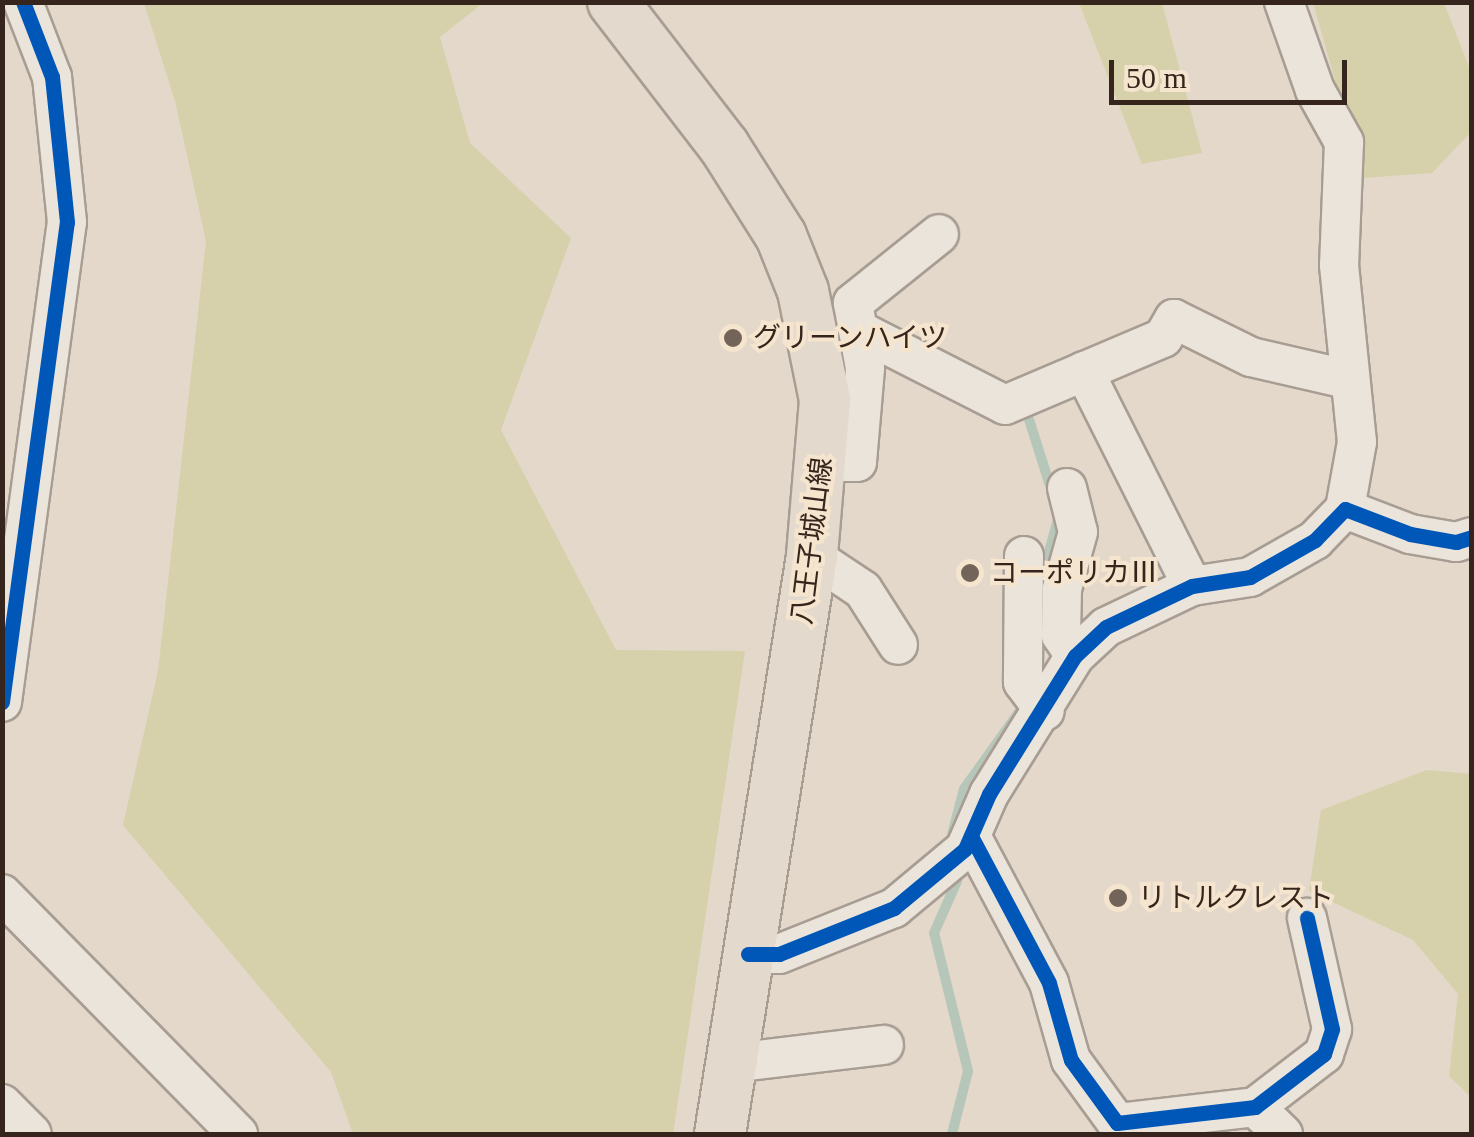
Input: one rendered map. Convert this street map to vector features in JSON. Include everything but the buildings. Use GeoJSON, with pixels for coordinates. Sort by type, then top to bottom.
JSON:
{"type":"FeatureCollection","features":[{"type":"Feature","properties":{"kind":"main road","name":"八王子城山線"},"geometry":{"type":"LineString","coordinates":[[614,2],[724,146],[780,236],[815,339],[825,400],[824,462],[812,556],[720,1134]]}},
{"type":"Feature","properties":{"kind":"street"},"geometry":{"type":"LineString","coordinates":[[4,681],[67,222],[52,77],[23,2]]}},
{"type":"Feature","properties":{"kind":"street"},"geometry":{"type":"LineString","coordinates":[[748,954],[779,954],[894,908],[957,852],[1076,656],[1106,627],[1192,586],[1250,577],[1315,540],[1345,510],[1357,442],[1346,378],[1339,265],[1344,142],[1315,90],[1284,2]]}},
{"type":"Feature","properties":{"kind":"street"},"geometry":{"type":"LineString","coordinates":[[824,462],[857,462],[864,368],[853,303],[939,234]]}},
{"type":"Feature","properties":{"kind":"street"},"geometry":{"type":"LineString","coordinates":[[858,330],[1005,405],[1163,338],[1174,319],[1251,357],[1346,378]]}},
{"type":"Feature","properties":{"kind":"street"},"geometry":{"type":"LineString","coordinates":[[1084,371],[1192,586]]}},
{"type":"Feature","properties":{"kind":"street"},"geometry":{"type":"LineString","coordinates":[[1067,488],[1078,532],[1062,589],[1060,635],[1076,656]]}},
{"type":"Feature","properties":{"kind":"street"},"geometry":{"type":"LineString","coordinates":[[1345,510],[1410,534],[1456,542],[1472,537]]}},
{"type":"Feature","properties":{"kind":"street"},"geometry":{"type":"LineString","coordinates":[[812,556],[863,590],[898,645]]}},
{"type":"Feature","properties":{"kind":"street"},"geometry":{"type":"LineString","coordinates":[[1024,556],[1022,682],[1045,711]]}},
{"type":"Feature","properties":{"kind":"street"},"geometry":{"type":"LineString","coordinates":[[957,852],[1048,983],[1071,1060],[1116,1129],[1255,1107],[1324,1054],[1332,1029],[1308,918]]}},
{"type":"Feature","properties":{"kind":"street"},"geometry":{"type":"LineString","coordinates":[[2,894],[238,1134]]}},
{"type":"Feature","properties":{"kind":"street"},"geometry":{"type":"LineString","coordinates":[[732,1063],[884,1045]]}},
{"type":"Feature","properties":{"kind":"street"},"geometry":{"type":"LineString","coordinates":[[1255,1107],[1283,1134]]}},
{"type":"Feature","properties":{"kind":"shaded area"},"geometry":{"type":"Polygon","coordinates":[[[144,3],[483,3],[440,37],[470,143],[571,238],[501,430],[616,650],[745,651],[673,1134],[353,1134],[331,1072],[123,825],[158,671],[206,241],[175,101],[144,3]]]}},
{"type":"Feature","properties":{"kind":"shaded area"},"geometry":{"type":"Polygon","coordinates":[[[1079,3],[1162,3],[1202,153],[1142,164],[1079,3]]]}},
{"type":"Feature","properties":{"kind":"shaded area"},"geometry":{"type":"Polygon","coordinates":[[[1313,3],[1444,3],[1471,72],[1471,132],[1432,173],[1363,178],[1313,3]]]}},
{"type":"Feature","properties":{"kind":"shaded area"},"geometry":{"type":"Polygon","coordinates":[[[1427,770],[1471,774],[1471,1097],[1449,1076],[1458,994],[1413,940],[1309,891],[1321,810],[1427,770]]]}},
{"type":"Feature","properties":{"kind":"waterway"},"geometry":{"type":"LineString","coordinates":[[1026,410],[1053,495]]}},
{"type":"Feature","properties":{"kind":"waterway"},"geometry":{"type":"LineString","coordinates":[[1042,576],[1059,516]]}},
{"type":"Feature","properties":{"kind":"waterway"},"geometry":{"type":"LineString","coordinates":[[952,835],[964,789],[1022,708]]}},
{"type":"Feature","properties":{"kind":"waterway"},"geometry":{"type":"LineString","coordinates":[[952,1134],[968,1071],[934,933],[957,881],[955,867]]}},
{"type":"Feature","properties":{"kind":"cycle path"},"geometry":{"type":"LineString","coordinates":[[2,702],[67,222],[52,77],[23,2]]}},
{"type":"Feature","properties":{"kind":"cycle path"},"geometry":{"type":"LineString","coordinates":[[748,954],[779,954],[894,908],[965,849],[989,794],[1075,656],[1106,627],[1192,586],[1250,577],[1315,540],[1345,509],[1410,534],[1456,542],[1472,537]]}},
{"type":"Feature","properties":{"kind":"cycle path"},"geometry":{"type":"LineString","coordinates":[[971,836],[1049,983],[1071,1060],[1117,1123],[1255,1107],[1324,1054],[1332,1029],[1307,918]]}},
{"type":"Feature","properties":{"kind":"place","name":"グリーンハイツ"},"geometry":{"type":"Point","coordinates":[733,338]}},
{"type":"Feature","properties":{"kind":"place","name":"コーポリカⅢ"},"geometry":{"type":"Point","coordinates":[970,573]}},
{"type":"Feature","properties":{"kind":"place","name":"リトルクレスト"},"geometry":{"type":"Point","coordinates":[1118,898]}}]}
